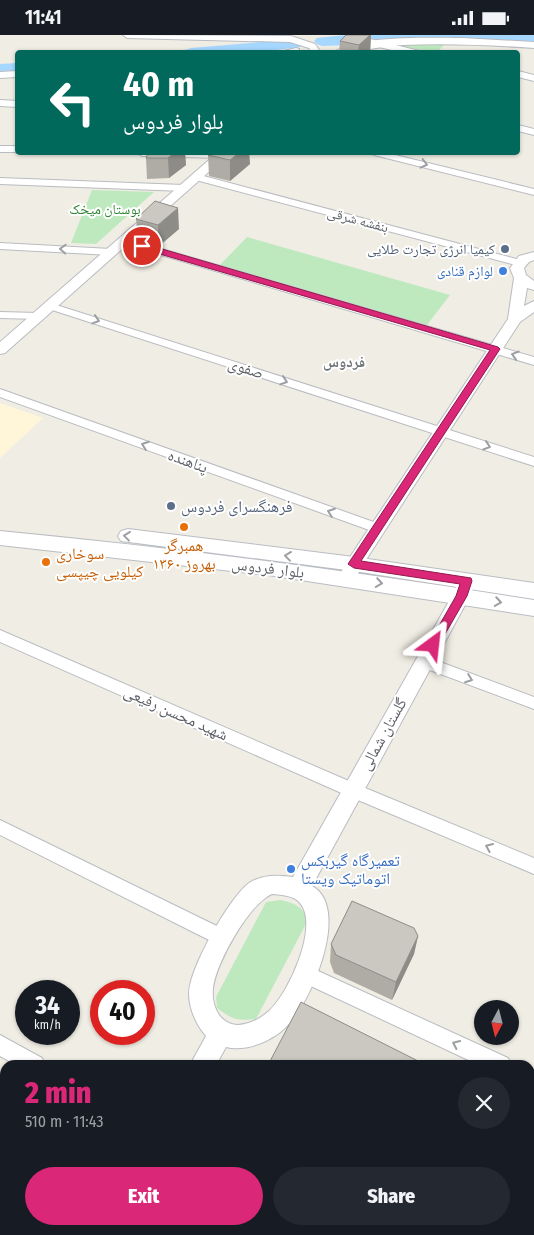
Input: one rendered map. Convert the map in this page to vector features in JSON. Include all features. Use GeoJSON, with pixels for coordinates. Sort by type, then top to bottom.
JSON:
{"type":"FeatureCollection","features":[{"type":"Feature","properties":{"kind":"main road","name":"بلوار فردوس"},"geometry":{"type":"LineString","coordinates":[[0,523],[100,533],[464,588],[534,591]]}},
{"type":"Feature","properties":{"kind":"main road","name":"بلوار فردوس"},"geometry":{"type":"LineString","coordinates":[[0,538],[350,571]]}},
{"type":"Feature","properties":{"kind":"main road","name":"بلوار فردوس"},"geometry":{"type":"LineString","coordinates":[[464,588],[534,608]]}},
{"type":"Feature","properties":{"kind":"street"},"geometry":{"type":"LineString","coordinates":[[127,35],[291,39],[312,46],[315,50]]}},
{"type":"Feature","properties":{"kind":"street"},"geometry":{"type":"LineString","coordinates":[[342,50],[345,47],[368,42],[446,40],[534,45]]}},
{"type":"Feature","properties":{"kind":"street"},"geometry":{"type":"LineString","coordinates":[[368,42],[404,50]]}},
{"type":"Feature","properties":{"kind":"street"},"geometry":{"type":"LineString","coordinates":[[0,75],[15,74]]}},
{"type":"Feature","properties":{"kind":"street"},"geometry":{"type":"LineString","coordinates":[[520,74],[534,78]]}},
{"type":"Feature","properties":{"kind":"street"},"geometry":{"type":"LineString","coordinates":[[0,103],[15,103]]}},
{"type":"Feature","properties":{"kind":"street"},"geometry":{"type":"LineString","coordinates":[[520,128],[534,131]]}},
{"type":"Feature","properties":{"kind":"street"},"geometry":{"type":"LineString","coordinates":[[0,149],[15,149]]}},
{"type":"Feature","properties":{"kind":"street"},"geometry":{"type":"LineString","coordinates":[[0,350],[222,155]]}},
{"type":"Feature","properties":{"kind":"street"},"geometry":{"type":"LineString","coordinates":[[385,155],[534,192]]}},
{"type":"Feature","properties":{"kind":"street","name":"بنفشه شرقی"},"geometry":{"type":"LineString","coordinates":[[196,177],[520,263]]}},
{"type":"Feature","properties":{"kind":"street"},"geometry":{"type":"LineString","coordinates":[[0,181],[184,188]]}},
{"type":"Feature","properties":{"kind":"street"},"geometry":{"type":"LineString","coordinates":[[124,241],[534,361]]}},
{"type":"Feature","properties":{"kind":"street"},"geometry":{"type":"LineString","coordinates":[[0,246],[111,252]]}},
{"type":"Feature","properties":{"kind":"street"},"geometry":{"type":"LineString","coordinates":[[350,571],[515,319],[528,283],[517,273],[517,268],[520,263],[534,256]]}},
{"type":"Feature","properties":{"kind":"street"},"geometry":{"type":"LineString","coordinates":[[515,319],[534,305]]}},
{"type":"Feature","properties":{"kind":"street","name":"صفوی"},"geometry":{"type":"LineString","coordinates":[[50,306],[534,461]]}},
{"type":"Feature","properties":{"kind":"street"},"geometry":{"type":"LineString","coordinates":[[0,315],[38,317]]}},
{"type":"Feature","properties":{"kind":"street","name":"پناهنده"},"geometry":{"type":"LineString","coordinates":[[0,393],[377,528]]}},
{"type":"Feature","properties":{"kind":"street","name":"گلستان شمالی"},"geometry":{"type":"LineString","coordinates":[[299,889],[464,588]]}},
{"type":"Feature","properties":{"kind":"street","name":"شهید محسن رفیعی"},"geometry":{"type":"LineString","coordinates":[[0,637],[352,790],[534,866]]}},
{"type":"Feature","properties":{"kind":"street"},"geometry":{"type":"LineString","coordinates":[[424,662],[534,703]]}},
{"type":"Feature","properties":{"kind":"street"},"geometry":{"type":"LineString","coordinates":[[0,827],[223,938]]}},
{"type":"Feature","properties":{"kind":"street"},"geometry":{"type":"LineString","coordinates":[[272,884],[285,884],[299,889],[309,896],[315,904],[318,916],[316,943],[305,974],[289,1004],[278,1019],[262,1031],[232,1037],[221,1033],[204,1012],[201,988],[208,965],[223,938],[256,891],[272,884]]}},
{"type":"Feature","properties":{"kind":"street"},"geometry":{"type":"LineString","coordinates":[[305,974],[490,1060]]}},
{"type":"Feature","properties":{"kind":"street"},"geometry":{"type":"LineString","coordinates":[[205,1060],[221,1033]]}},
{"type":"Feature","properties":{"kind":"street"},"geometry":{"type":"LineString","coordinates":[[0,1045],[26,1060]]}},
{"type":"Feature","properties":{"kind":"shaded area"},"geometry":{"type":"Polygon","coordinates":[[[0,403],[43,418],[0,458],[0,403]]]}},
{"type":"Feature","properties":{"kind":"green space"},"geometry":{"type":"Polygon","coordinates":[[[446,43],[439,50],[421,50],[392,44],[446,43]]]}},
{"type":"Feature","properties":{"kind":"green space","name":"بوستان میخک"},"geometry":{"type":"Polygon","coordinates":[[[92,190],[154,192],[96,244],[71,243],[92,190]]]}},
{"type":"Feature","properties":{"kind":"green space"},"geometry":{"type":"Polygon","coordinates":[[[247,237],[450,295],[427,325],[220,265],[247,237]]]}},
{"type":"Feature","properties":{"kind":"green space"},"geometry":{"type":"Polygon","coordinates":[[[280,900],[297,906],[303,911],[308,920],[256,1019],[240,1020],[231,1017],[217,1008],[216,997],[266,902],[280,900]]]}},
{"type":"Feature","properties":{"kind":"building"},"geometry":{"type":"Polygon","coordinates":[[[346,35],[370,35],[359,45],[340,41],[346,35]]]}},
{"type":"Feature","properties":{"kind":"building"},"geometry":{"type":"Polygon","coordinates":[[[147,155],[172,155],[168,158],[146,158],[147,155]]]}},
{"type":"Feature","properties":{"kind":"building"},"geometry":{"type":"Polygon","coordinates":[[[208,155],[236,155],[230,160],[208,155]]]}},
{"type":"Feature","properties":{"kind":"building"},"geometry":{"type":"Polygon","coordinates":[[[155,201],[178,208],[158,225],[136,219],[155,201]]]}},
{"type":"Feature","properties":{"kind":"building"},"geometry":{"type":"Polygon","coordinates":[[[352,901],[414,928],[418,936],[396,982],[336,955],[331,944],[352,901]]]}},
{"type":"Feature","properties":{"kind":"building"},"geometry":{"type":"Polygon","coordinates":[[[301,1002],[416,1060],[271,1060],[301,1002]]]}},
{"type":"Feature","properties":{"kind":"waterway"},"geometry":{"type":"LineString","coordinates":[[322,41],[428,37],[534,40]]}},
{"type":"Feature","properties":{"kind":"waterway"},"geometry":{"type":"LineString","coordinates":[[226,50],[295,44]]}},
{"type":"Feature","properties":{"kind":"waterway"},"geometry":{"type":"LineString","coordinates":[[0,69],[15,68]]}},
{"type":"Feature","properties":{"kind":"place","name":"کیمیا انرژی تجارت طلایی"},"geometry":{"type":"Point","coordinates":[505,249]}},
{"type":"Feature","properties":{"kind":"place","name":"لوازم قنادی"},"geometry":{"type":"Point","coordinates":[503,271]}},
{"type":"Feature","properties":{"kind":"place","name":"فرهنگسرای فردوس"},"geometry":{"type":"Point","coordinates":[171,506]}},
{"type":"Feature","properties":{"kind":"place","name":"همبرگر بهروز ۱۳۶۰"},"geometry":{"type":"Point","coordinates":[184,527]}},
{"type":"Feature","properties":{"kind":"place","name":"سوخاری كيلويی چيپسی"},"geometry":{"type":"Point","coordinates":[46,562]}},
{"type":"Feature","properties":{"kind":"place","name":"تعمیرگاه گیربکس اتوماتیک ویستا"},"geometry":{"type":"Point","coordinates":[291,869]}},
{"type":"Feature","properties":{"kind":"district","name":"فردوس"},"geometry":{"type":"Point","coordinates":[344,362]}},
{"type":"Feature","properties":{"kind":"route"},"geometry":{"type":"LineString","coordinates":[[142,246],[495,349],[354,564],[467,581],[462,596],[433,645]]}}]}
